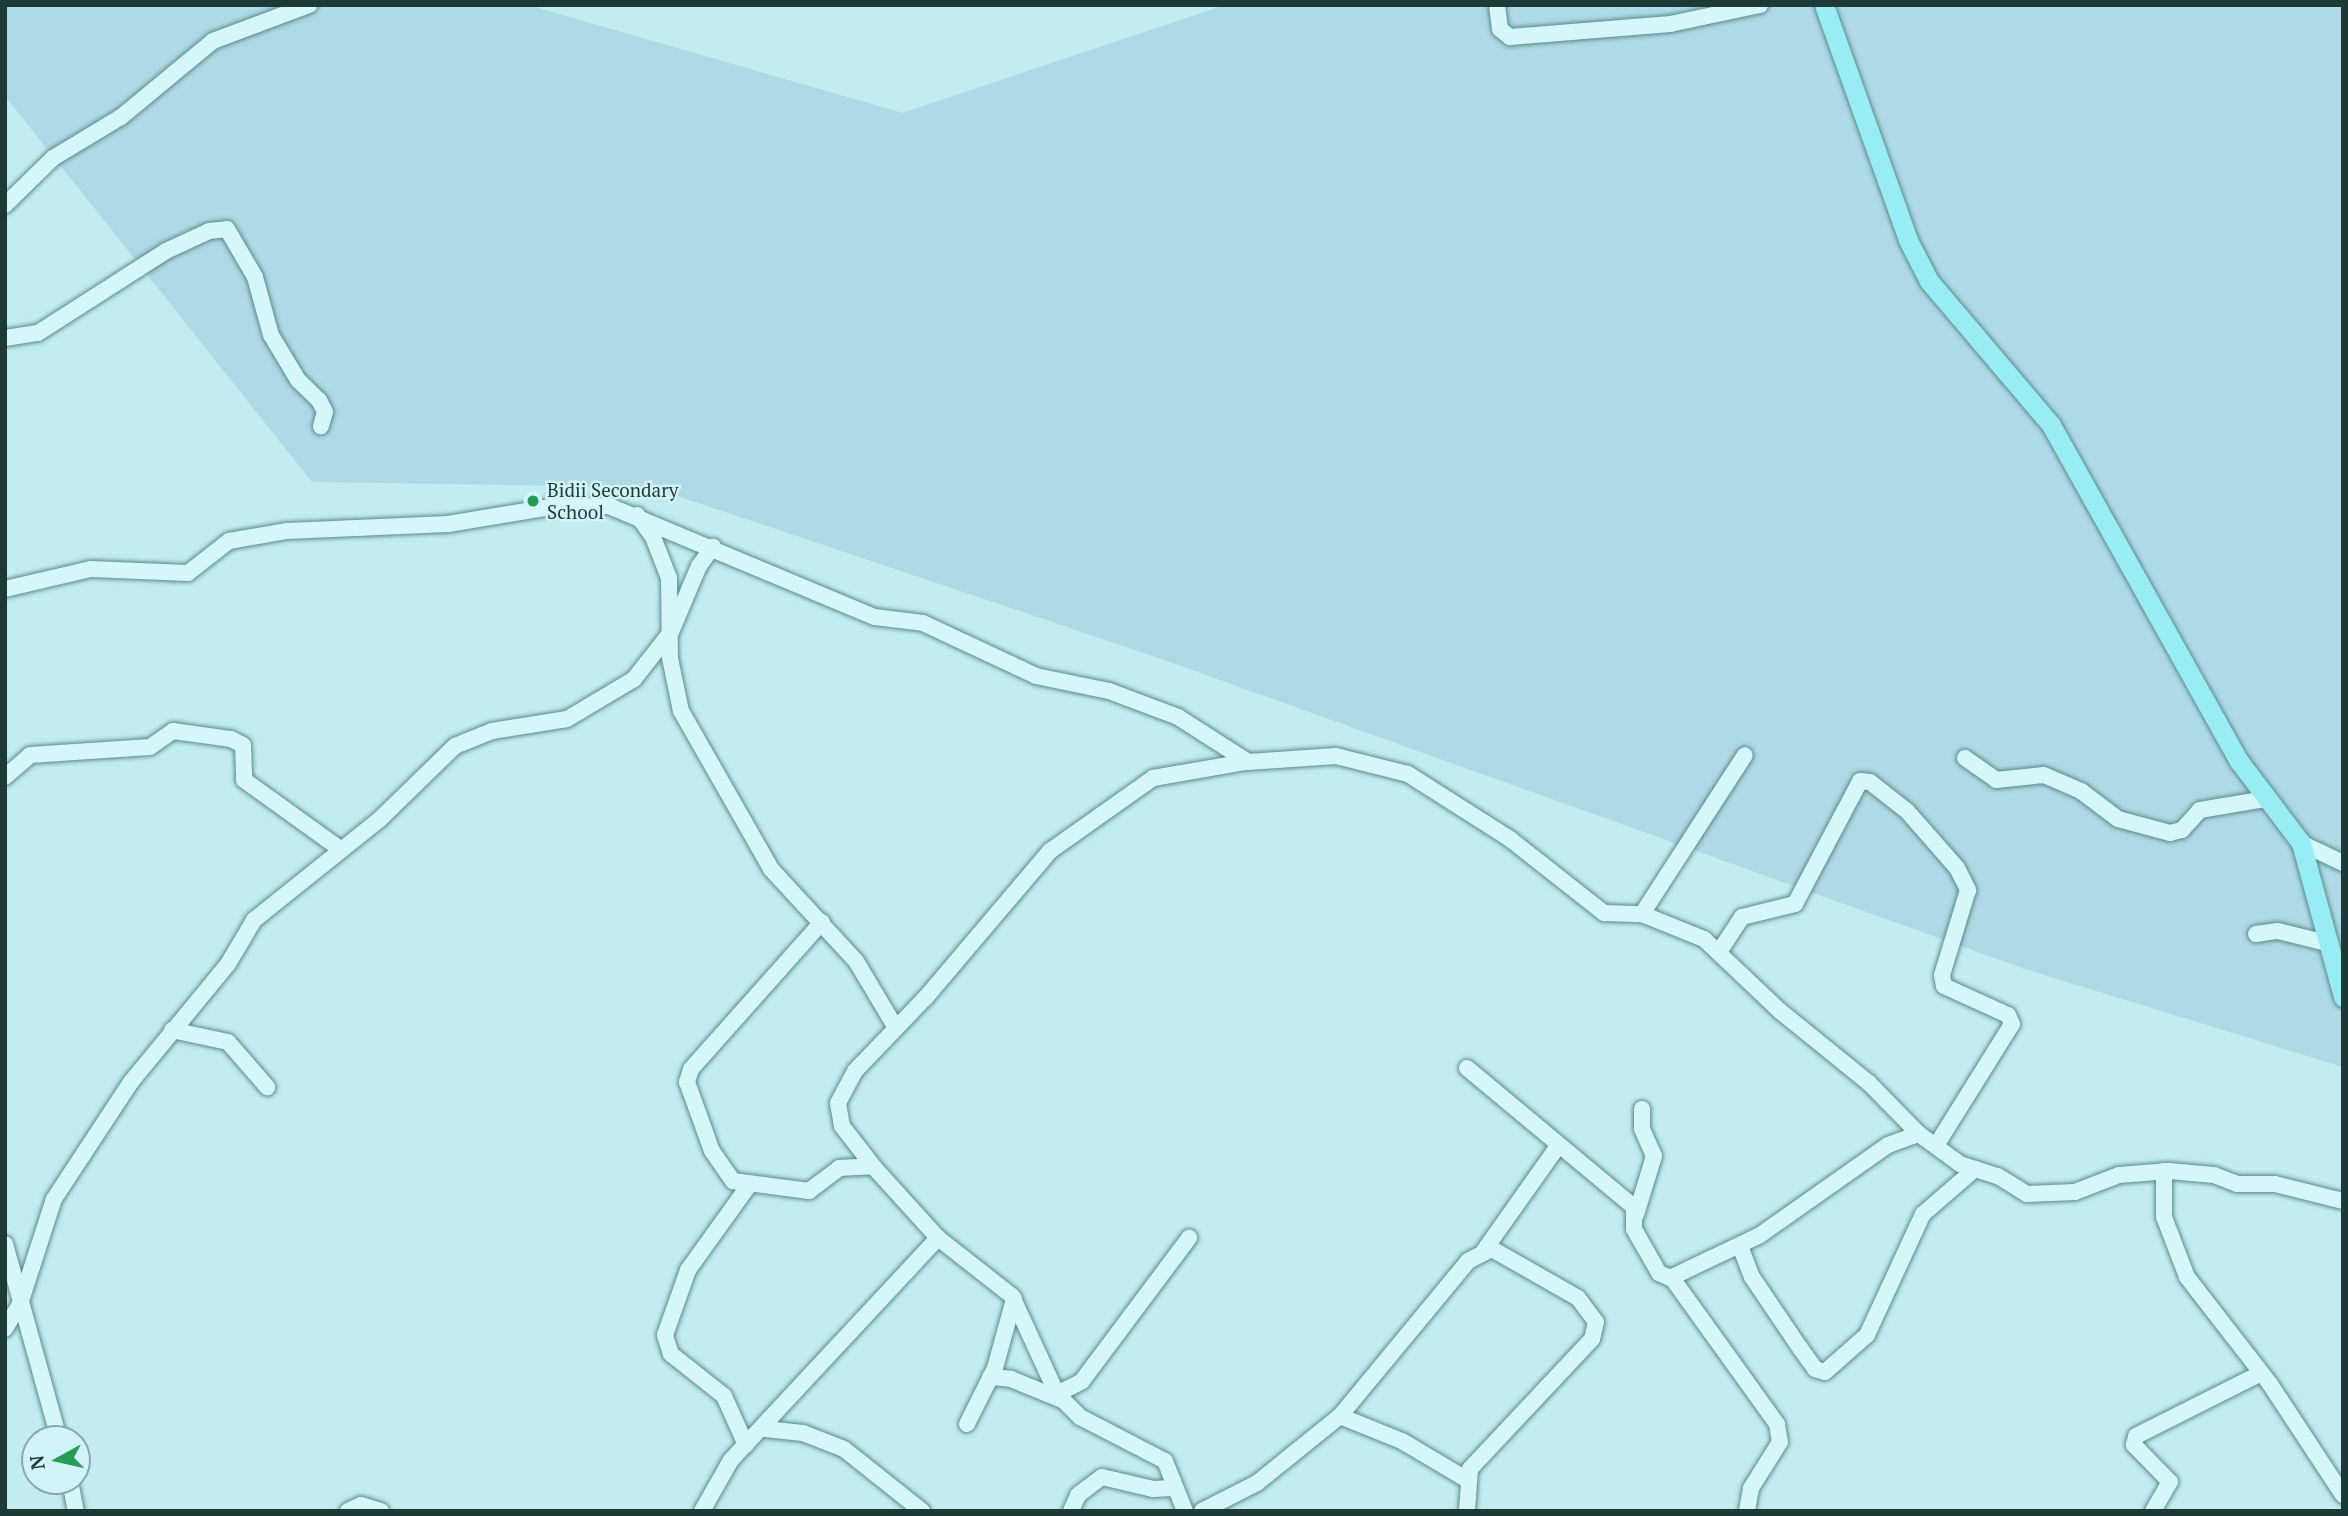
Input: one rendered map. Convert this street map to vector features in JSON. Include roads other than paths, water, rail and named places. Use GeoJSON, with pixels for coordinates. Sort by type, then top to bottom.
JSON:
{"type":"FeatureCollection","features":[{"type":"Feature","properties":{"kind":"main road"},"geometry":{"type":"LineString","coordinates":[[1824,5],[1908,240],[1928,281],[2050,425],[2239,761],[2301,843],[2336,951],[2343,997]]}},
{"type":"Feature","properties":{"kind":"street"},"geometry":{"type":"LineString","coordinates":[[5,205],[53,158],[121,117],[213,41],[309,5]]}},
{"type":"Feature","properties":{"kind":"street"},"geometry":{"type":"LineString","coordinates":[[1497,5],[1500,29],[1510,37],[1670,24],[1760,5]]}},
{"type":"Feature","properties":{"kind":"street"},"geometry":{"type":"LineString","coordinates":[[5,338],[38,333],[166,251],[209,231],[227,229],[253,271],[271,335],[298,380],[319,400],[325,412],[321,426]]}},
{"type":"Feature","properties":{"kind":"street"},"geometry":{"type":"LineString","coordinates":[[5,589],[91,569],[188,573],[229,541],[287,531],[448,524],[579,505],[637,515],[713,547],[794,587],[875,617],[923,623],[1036,676],[1110,691],[1178,717],[1248,762]]}},
{"type":"Feature","properties":{"kind":"street"},"geometry":{"type":"LineString","coordinates":[[637,515],[653,537],[669,578],[671,632],[681,711],[771,869],[861,968],[897,1028]]}},
{"type":"Feature","properties":{"kind":"street"},"geometry":{"type":"LineString","coordinates":[[5,1329],[20,1304],[54,1199],[172,1030],[228,964],[254,920],[340,849],[455,746],[492,731],[567,719],[614,694],[671,632],[713,547]]}},
{"type":"Feature","properties":{"kind":"street"},"geometry":{"type":"LineString","coordinates":[[5,777],[30,755],[150,747],[173,731],[232,739],[243,745],[244,780],[340,849]]}},
{"type":"Feature","properties":{"kind":"street"},"geometry":{"type":"LineString","coordinates":[[1642,914],[1745,755]]}},
{"type":"Feature","properties":{"kind":"street"},"geometry":{"type":"LineString","coordinates":[[1185,1511],[1161,1458],[1080,1417],[1059,1397],[1014,1299],[938,1238],[873,1166],[842,1126],[838,1103],[855,1071],[897,1028],[996,909],[1070,836],[1153,778],[1248,762],[1336,756],[1388,765],[1435,788],[1510,839],[1588,904],[1615,916],[1642,914],[1693,933],[1719,952],[1780,1011],[1869,1083],[1919,1134],[1975,1169],[2041,1196],[2075,1192],[2119,1175],[2164,1171],[2214,1175],[2237,1184],[2275,1184],[2343,1201]]}},
{"type":"Feature","properties":{"kind":"street"},"geometry":{"type":"LineString","coordinates":[[1965,758],[1996,780],[2044,775],[2081,790],[2118,819],[2170,833],[2182,830],[2200,810],[2266,799]]}},
{"type":"Feature","properties":{"kind":"street"},"geometry":{"type":"LineString","coordinates":[[1719,952],[1742,917],[1795,904],[1860,781],[1870,782],[1907,811],[1968,887],[1944,986],[2008,1015],[2012,1024],[1937,1144]]}},
{"type":"Feature","properties":{"kind":"street"},"geometry":{"type":"LineString","coordinates":[[2301,843],[2343,863]]}},
{"type":"Feature","properties":{"kind":"street"},"geometry":{"type":"LineString","coordinates":[[822,922],[688,1074],[717,1162],[733,1181],[749,1185],[779,1184],[809,1191],[839,1168],[873,1166]]}},
{"type":"Feature","properties":{"kind":"street"},"geometry":{"type":"LineString","coordinates":[[2256,934],[2278,931],[2336,951]]}},
{"type":"Feature","properties":{"kind":"street"},"geometry":{"type":"LineString","coordinates":[[172,1030],[228,1042],[267,1087]]}},
{"type":"Feature","properties":{"kind":"street"},"geometry":{"type":"LineString","coordinates":[[1467,1068],[1636,1214]]}},
{"type":"Feature","properties":{"kind":"street"},"geometry":{"type":"LineString","coordinates":[[1642,1109],[1642,1129],[1654,1156],[1634,1229],[1659,1273],[1672,1278],[1777,1424],[1780,1442],[1751,1488],[1747,1511]]}},
{"type":"Feature","properties":{"kind":"street"},"geometry":{"type":"LineString","coordinates":[[1672,1278],[1740,1246],[1888,1145],[1919,1134]]}},
{"type":"Feature","properties":{"kind":"street"},"geometry":{"type":"LineString","coordinates":[[1202,1511],[1257,1483],[1340,1416],[1468,1261],[1483,1252],[1558,1146]]}},
{"type":"Feature","properties":{"kind":"street"},"geometry":{"type":"LineString","coordinates":[[1740,1246],[1752,1277],[1815,1370],[1825,1372],[1867,1335],[1923,1214],[1975,1169]]}},
{"type":"Feature","properties":{"kind":"street"},"geometry":{"type":"LineString","coordinates":[[2164,1171],[2164,1217],[2182,1267],[2261,1373],[2343,1495]]}},
{"type":"Feature","properties":{"kind":"street"},"geometry":{"type":"LineString","coordinates":[[746,1445],[724,1396],[671,1354],[665,1335],[688,1270],[749,1185]]}},
{"type":"Feature","properties":{"kind":"street"},"geometry":{"type":"LineString","coordinates":[[702,1511],[746,1445],[765,1429],[938,1238]]}},
{"type":"Feature","properties":{"kind":"street"},"geometry":{"type":"LineString","coordinates":[[1059,1397],[1082,1381],[1189,1238]]}},
{"type":"Feature","properties":{"kind":"street"},"geometry":{"type":"LineString","coordinates":[[5,1244],[55,1425]]}},
{"type":"Feature","properties":{"kind":"street"},"geometry":{"type":"LineString","coordinates":[[1467,1511],[1466,1479],[1592,1339],[1596,1322],[1578,1298],[1535,1269],[1501,1250],[1483,1252]]}},
{"type":"Feature","properties":{"kind":"street"},"geometry":{"type":"LineString","coordinates":[[967,1424],[990,1377],[1014,1299]]}},
{"type":"Feature","properties":{"kind":"street"},"geometry":{"type":"LineString","coordinates":[[2153,1511],[2171,1488],[2167,1476],[2134,1445],[2136,1436],[2261,1373]]}},
{"type":"Feature","properties":{"kind":"street"},"geometry":{"type":"LineString","coordinates":[[990,1377],[1011,1378],[1059,1397]]}},
{"type":"Feature","properties":{"kind":"street"},"geometry":{"type":"LineString","coordinates":[[1340,1416],[1402,1441],[1466,1479]]}},
{"type":"Feature","properties":{"kind":"street"},"geometry":{"type":"LineString","coordinates":[[765,1429],[803,1433],[844,1449],[922,1511]]}},
{"type":"Feature","properties":{"kind":"street"},"geometry":{"type":"LineString","coordinates":[[1071,1511],[1078,1495],[1102,1477],[1153,1489],[1174,1488]]}},
{"type":"Feature","properties":{"kind":"street"},"geometry":{"type":"LineString","coordinates":[[348,1511],[361,1505],[381,1511]]}},
{"type":"Feature","properties":{"kind":"place","name":"Bidii Secondary School"},"geometry":{"type":"Point","coordinates":[533,501]}}]}
